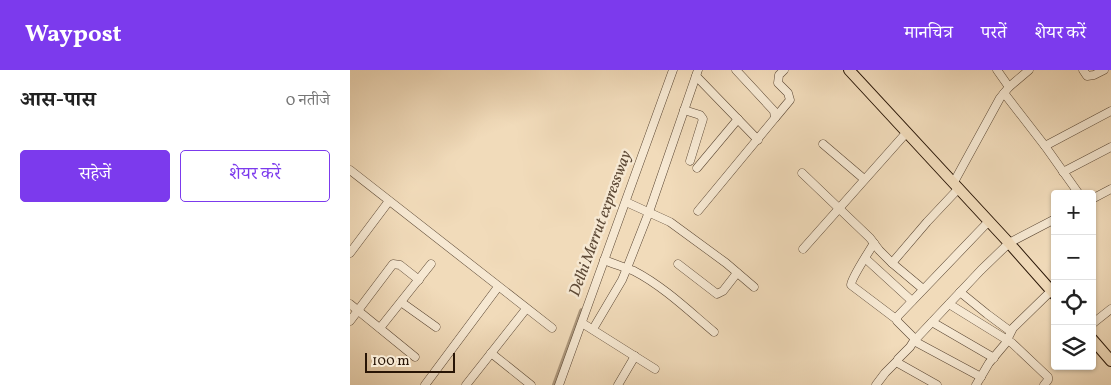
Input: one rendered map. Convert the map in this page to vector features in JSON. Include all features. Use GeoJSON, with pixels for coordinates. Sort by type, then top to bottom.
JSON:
{"type":"FeatureCollection","features":[{"type":"Feature","properties":{"kind":"main road"},"geometry":{"type":"LineString","coordinates":[[848,70],[956,185],[1051,291]]}},
{"type":"Feature","properties":{"kind":"main road"},"geometry":{"type":"LineString","coordinates":[[1096,344],[1111,361]]}},
{"type":"Feature","properties":{"kind":"street"},"geometry":{"type":"LineString","coordinates":[[559,385],[674,70]]}},
{"type":"Feature","properties":{"kind":"street"},"geometry":{"type":"LineString","coordinates":[[736,70],[774,111],[775,118]]}},
{"type":"Feature","properties":{"kind":"street"},"geometry":{"type":"LineString","coordinates":[[698,211],[790,100],[788,93],[778,83],[779,75],[784,70]]}},
{"type":"Feature","properties":{"kind":"street"},"geometry":{"type":"LineString","coordinates":[[997,70],[1007,90],[1076,190]]}},
{"type":"Feature","properties":{"kind":"street"},"geometry":{"type":"LineString","coordinates":[[892,263],[956,185],[1007,90],[1030,70]]}},
{"type":"Feature","properties":{"kind":"street"},"geometry":{"type":"LineString","coordinates":[[1083,70],[1087,76],[1090,76],[1104,70]]}},
{"type":"Feature","properties":{"kind":"street"},"geometry":{"type":"LineString","coordinates":[[593,330],[627,268],[697,73],[758,140]]}},
{"type":"Feature","properties":{"kind":"street"},"geometry":{"type":"LineString","coordinates":[[684,110],[700,115],[704,119],[690,161]]}},
{"type":"Feature","properties":{"kind":"street"},"geometry":{"type":"LineString","coordinates":[[1045,146],[1111,111]]}},
{"type":"Feature","properties":{"kind":"street"},"geometry":{"type":"LineString","coordinates":[[697,168],[738,120]]}},
{"type":"Feature","properties":{"kind":"street"},"geometry":{"type":"LineString","coordinates":[[803,249],[907,132]]}},
{"type":"Feature","properties":{"kind":"street"},"geometry":{"type":"LineString","coordinates":[[823,144],[864,179]]}},
{"type":"Feature","properties":{"kind":"street"},"geometry":{"type":"LineString","coordinates":[[1064,172],[1111,147]]}},
{"type":"Feature","properties":{"kind":"street"},"geometry":{"type":"LineString","coordinates":[[350,170],[552,328]]}},
{"type":"Feature","properties":{"kind":"street"},"geometry":{"type":"LineString","coordinates":[[802,173],[892,263],[922,289]]}},
{"type":"Feature","properties":{"kind":"street"},"geometry":{"type":"LineString","coordinates":[[1096,197],[1111,189]]}},
{"type":"Feature","properties":{"kind":"street"},"geometry":{"type":"LineString","coordinates":[[350,253],[390,201]]}},
{"type":"Feature","properties":{"kind":"street"},"geometry":{"type":"LineString","coordinates":[[626,202],[678,227],[754,287]]}},
{"type":"Feature","properties":{"kind":"street"},"geometry":{"type":"LineString","coordinates":[[896,319],[922,289],[989,221]]}},
{"type":"Feature","properties":{"kind":"street"},"geometry":{"type":"LineString","coordinates":[[876,385],[914,341],[1009,243],[1051,221]]}},
{"type":"Feature","properties":{"kind":"street"},"geometry":{"type":"LineString","coordinates":[[874,243],[866,260],[852,278],[850,285],[896,319],[914,337],[914,341],[980,382],[1006,341],[1010,331],[1051,295]]}},
{"type":"Feature","properties":{"kind":"street"},"geometry":{"type":"LineString","coordinates":[[604,260],[627,268],[645,278],[667,293],[714,332]]}},
{"type":"Feature","properties":{"kind":"street"},"geometry":{"type":"LineString","coordinates":[[866,260],[912,301]]}},
{"type":"Feature","properties":{"kind":"street"},"geometry":{"type":"LineString","coordinates":[[350,321],[393,264],[400,265],[419,280]]}},
{"type":"Feature","properties":{"kind":"street"},"geometry":{"type":"LineString","coordinates":[[380,328],[431,264]]}},
{"type":"Feature","properties":{"kind":"street"},"geometry":{"type":"LineString","coordinates":[[678,264],[717,294],[723,291],[737,273]]}},
{"type":"Feature","properties":{"kind":"street"},"geometry":{"type":"LineString","coordinates":[[425,385],[498,287]]}},
{"type":"Feature","properties":{"kind":"street"},"geometry":{"type":"LineString","coordinates":[[960,292],[1010,331]]}},
{"type":"Feature","properties":{"kind":"street"},"geometry":{"type":"LineString","coordinates":[[401,302],[436,327]]}},
{"type":"Feature","properties":{"kind":"street"},"geometry":{"type":"LineString","coordinates":[[350,304],[415,357]]}},
{"type":"Feature","properties":{"kind":"street"},"geometry":{"type":"LineString","coordinates":[[949,304],[1020,349],[1048,377],[1044,385]]}},
{"type":"Feature","properties":{"kind":"street"},"geometry":{"type":"LineString","coordinates":[[466,385],[526,309]]}},
{"type":"Feature","properties":{"kind":"street"},"geometry":{"type":"LineString","coordinates":[[1096,321],[1111,309]]}},
{"type":"Feature","properties":{"kind":"street"},"geometry":{"type":"LineString","coordinates":[[582,322],[655,369]]}},
{"type":"Feature","properties":{"kind":"street"},"geometry":{"type":"LineString","coordinates":[[932,322],[994,358]]}},
{"type":"Feature","properties":{"kind":"street"},"geometry":{"type":"LineString","coordinates":[[491,353],[531,385]]}},
{"type":"Feature","properties":{"kind":"street"},"geometry":{"type":"LineString","coordinates":[[618,385],[635,356]]}},
{"type":"Feature","properties":{"kind":"street"},"geometry":{"type":"LineString","coordinates":[[897,361],[900,365],[933,384]]}},
{"type":"Feature","properties":{"kind":"waterway","name":"Delhi Merrut expressway"},"geometry":{"type":"LineString","coordinates":[[555,385],[582,311]]}}]}
